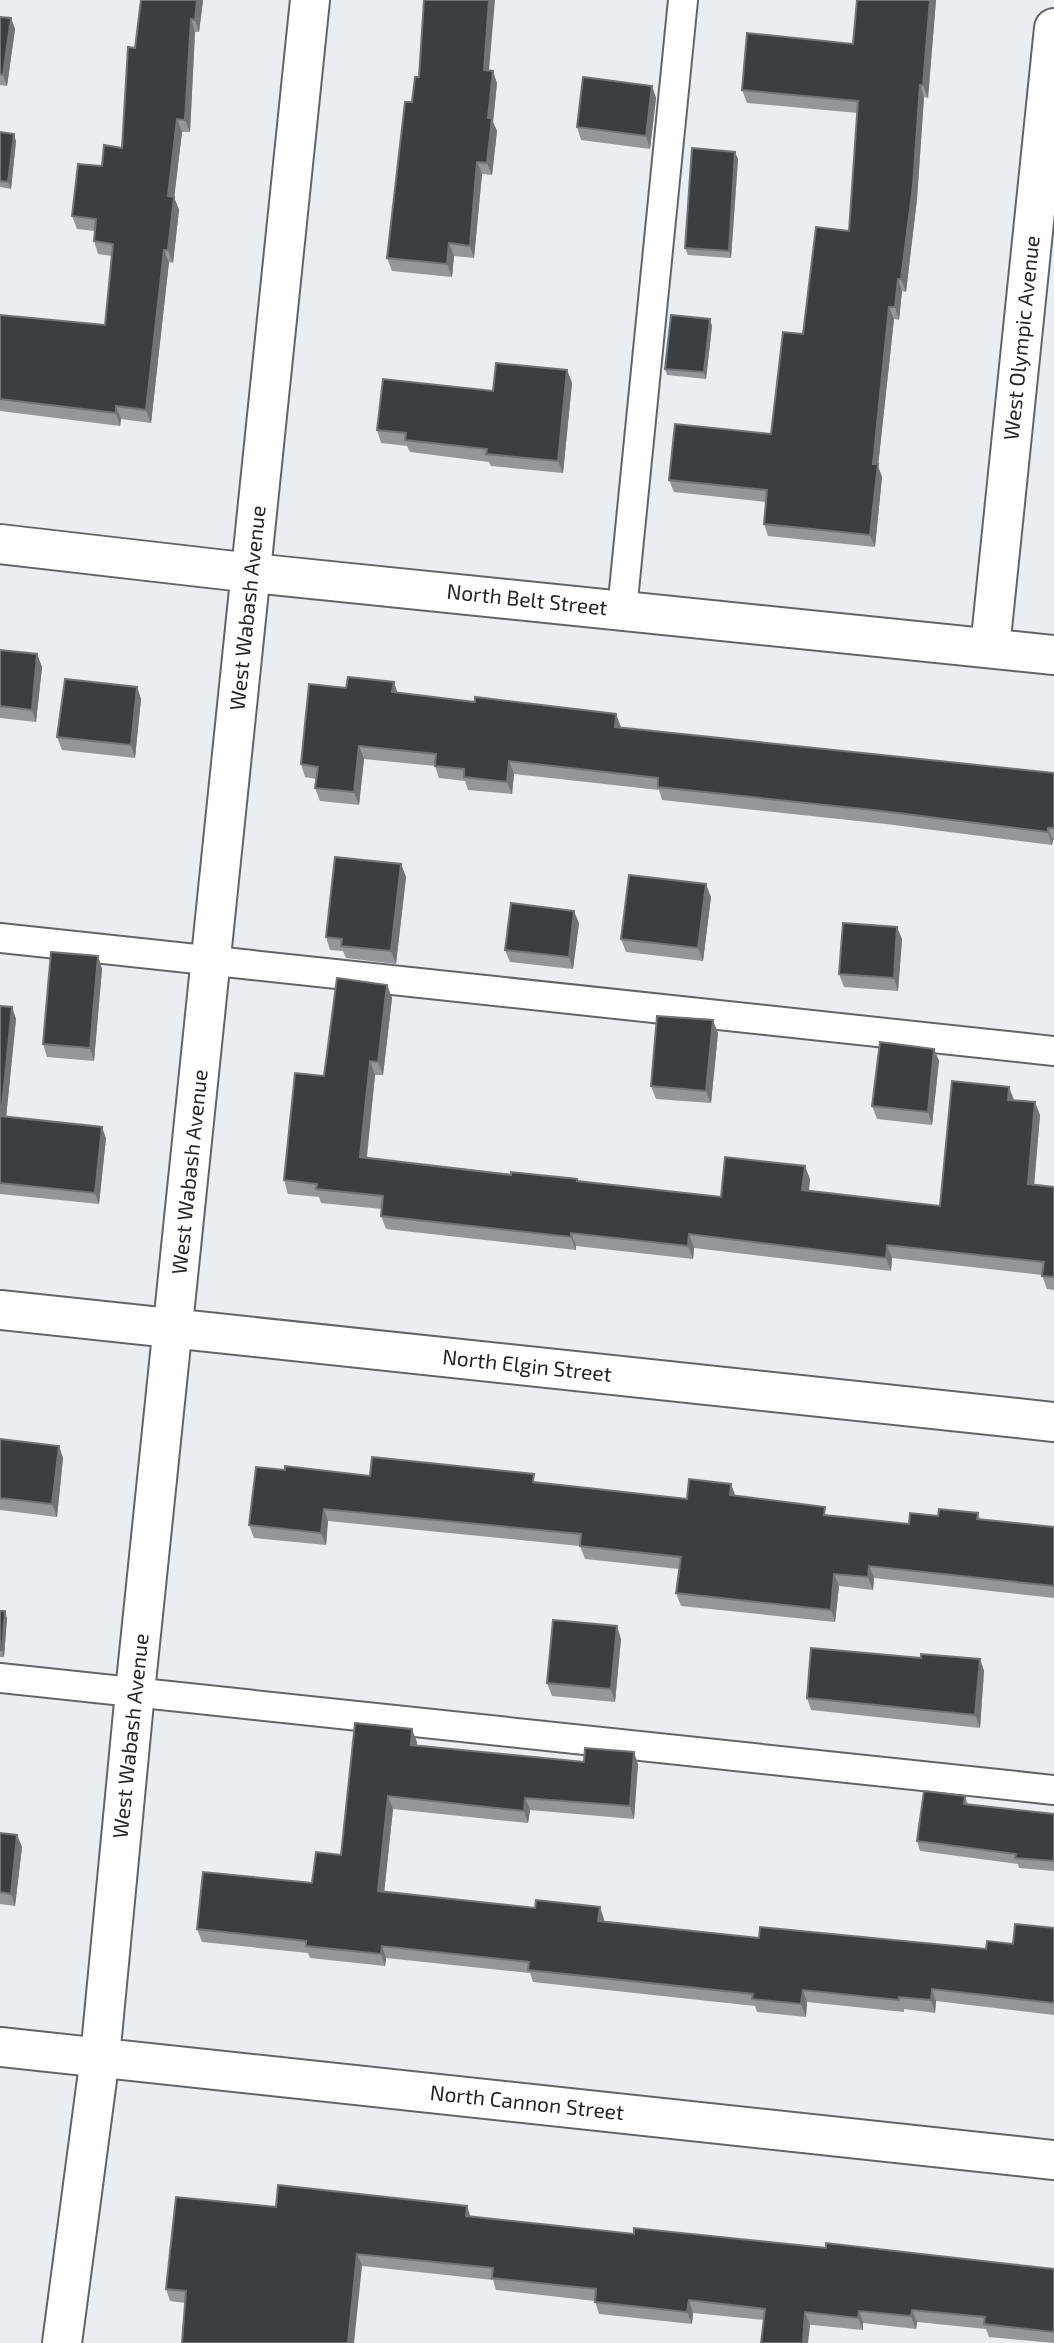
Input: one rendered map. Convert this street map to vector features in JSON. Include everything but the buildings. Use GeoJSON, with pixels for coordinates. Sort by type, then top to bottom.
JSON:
{"type":"FeatureCollection","features":[{"type":"Feature","properties":{"kind":"street","name":"West Wabash Avenue"},"geometry":{"type":"LineString","coordinates":[[62,2343],[100,2057],[135,1692],[310,0]]}},
{"type":"Feature","properties":{"kind":"street","name":"West Olympic Avenue"},"geometry":{"type":"LineString","coordinates":[[990,648],[1054,28]]}},
{"type":"Feature","properties":{"kind":"street","name":"North Belt Street"},"geometry":{"type":"LineString","coordinates":[[0,544],[252,573],[1054,655]]}},
{"type":"Feature","properties":{"kind":"street","name":"North Elgin Street"},"geometry":{"type":"LineString","coordinates":[[0,1310],[1054,1422]]}},
{"type":"Feature","properties":{"kind":"street","name":"North Cannon Street"},"geometry":{"type":"LineString","coordinates":[[0,2047],[1054,2160]]}},
{"type":"Feature","properties":{"kind":"lane"},"geometry":{"type":"LineString","coordinates":[[622,610],[683,0]]}},
{"type":"Feature","properties":{"kind":"lane"},"geometry":{"type":"LineString","coordinates":[[0,938],[1054,1051]]}},
{"type":"Feature","properties":{"kind":"lane"},"geometry":{"type":"LineString","coordinates":[[0,1678],[1054,1790]]}}]}
